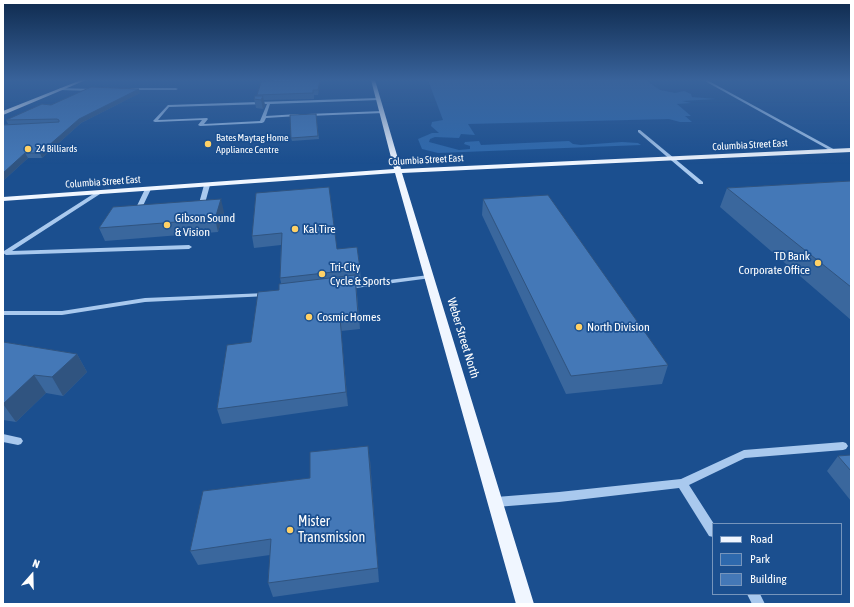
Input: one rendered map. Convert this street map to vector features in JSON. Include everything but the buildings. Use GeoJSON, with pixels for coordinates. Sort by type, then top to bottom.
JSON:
{"type":"FeatureCollection","features":[{"type":"Feature","properties":{"kind":"main road"},"geometry":{"type":"LineString","coordinates":[[3,113],[14,108]]}},
{"type":"Feature","properties":{"kind":"main road","name":"Weber Street North"},"geometry":{"type":"LineString","coordinates":[[381,108],[525,604]]}},
{"type":"Feature","properties":{"kind":"main road","name":"Columbia Street East"},"geometry":{"type":"LineString","coordinates":[[3,199],[398,171],[851,150]]}},
{"type":"Feature","properties":{"kind":"street"},"geometry":{"type":"LineString","coordinates":[[166,108],[155,121],[206,119],[200,126],[262,122],[267,108]]}},
{"type":"Feature","properties":{"kind":"street"},"geometry":{"type":"LineString","coordinates":[[757,108],[835,151]]}},
{"type":"Feature","properties":{"kind":"street"},"geometry":{"type":"LineString","coordinates":[[264,117],[382,112]]}},
{"type":"Feature","properties":{"kind":"street"},"geometry":{"type":"LineString","coordinates":[[639,131],[701,183]]}},
{"type":"Feature","properties":{"kind":"street"},"geometry":{"type":"LineString","coordinates":[[201,207],[206,185]]}},
{"type":"Feature","properties":{"kind":"street"},"geometry":{"type":"LineString","coordinates":[[136,213],[148,189]]}},
{"type":"Feature","properties":{"kind":"street"},"geometry":{"type":"LineString","coordinates":[[4,254],[98,193]]}},
{"type":"Feature","properties":{"kind":"street"},"geometry":{"type":"LineString","coordinates":[[4,254],[190,246]]}},
{"type":"Feature","properties":{"kind":"street"},"geometry":{"type":"LineString","coordinates":[[343,287],[429,277]]}},
{"type":"Feature","properties":{"kind":"street"},"geometry":{"type":"LineString","coordinates":[[3,313],[62,313],[145,300],[272,295]]}},
{"type":"Feature","properties":{"kind":"street"},"geometry":{"type":"LineString","coordinates":[[3,438],[18,441]]}},
{"type":"Feature","properties":{"kind":"street"},"geometry":{"type":"LineString","coordinates":[[496,502],[559,497],[682,483],[744,454],[843,446]]}},
{"type":"Feature","properties":{"kind":"street"},"geometry":{"type":"LineString","coordinates":[[682,483],[712,530]]}},
{"type":"Feature","properties":{"kind":"street"},"geometry":{"type":"LineString","coordinates":[[754,595],[759,604]]}},
{"type":"Feature","properties":{"kind":"green space"},"geometry":{"type":"Polygon","coordinates":[[[439,108],[682,108],[691,116],[685,116],[692,122],[680,122],[669,119],[468,124],[475,135],[461,134],[459,138],[435,137],[430,139],[429,142],[459,150],[470,149],[470,146],[464,144],[465,142],[479,141],[481,145],[569,141],[573,144],[581,145],[622,142],[638,143],[641,145],[438,153],[422,149],[418,139],[432,133],[439,133],[431,126],[432,122],[443,120],[439,108]]]}},
{"type":"Feature","properties":{"kind":"place","name":"Bates Maytag Home Appliance Centre"},"geometry":{"type":"Point","coordinates":[208,144]}},
{"type":"Feature","properties":{"kind":"place","name":"24 Billiards"},"geometry":{"type":"Point","coordinates":[28,149]}},
{"type":"Feature","properties":{"kind":"place","name":"Gibson Sound & Vision"},"geometry":{"type":"Point","coordinates":[167,225]}},
{"type":"Feature","properties":{"kind":"place","name":"Kal Tire"},"geometry":{"type":"Point","coordinates":[295,229]}},
{"type":"Feature","properties":{"kind":"place","name":"TD Bank Corporate Office"},"geometry":{"type":"Point","coordinates":[818,263]}},
{"type":"Feature","properties":{"kind":"place","name":"Tri-City Cycle & Sports"},"geometry":{"type":"Point","coordinates":[322,274]}},
{"type":"Feature","properties":{"kind":"place","name":"Cosmic Homes"},"geometry":{"type":"Point","coordinates":[309,317]}},
{"type":"Feature","properties":{"kind":"place","name":"North Division"},"geometry":{"type":"Point","coordinates":[579,327]}},
{"type":"Feature","properties":{"kind":"place","name":"Mister Transmission"},"geometry":{"type":"Point","coordinates":[290,530]}}]}
